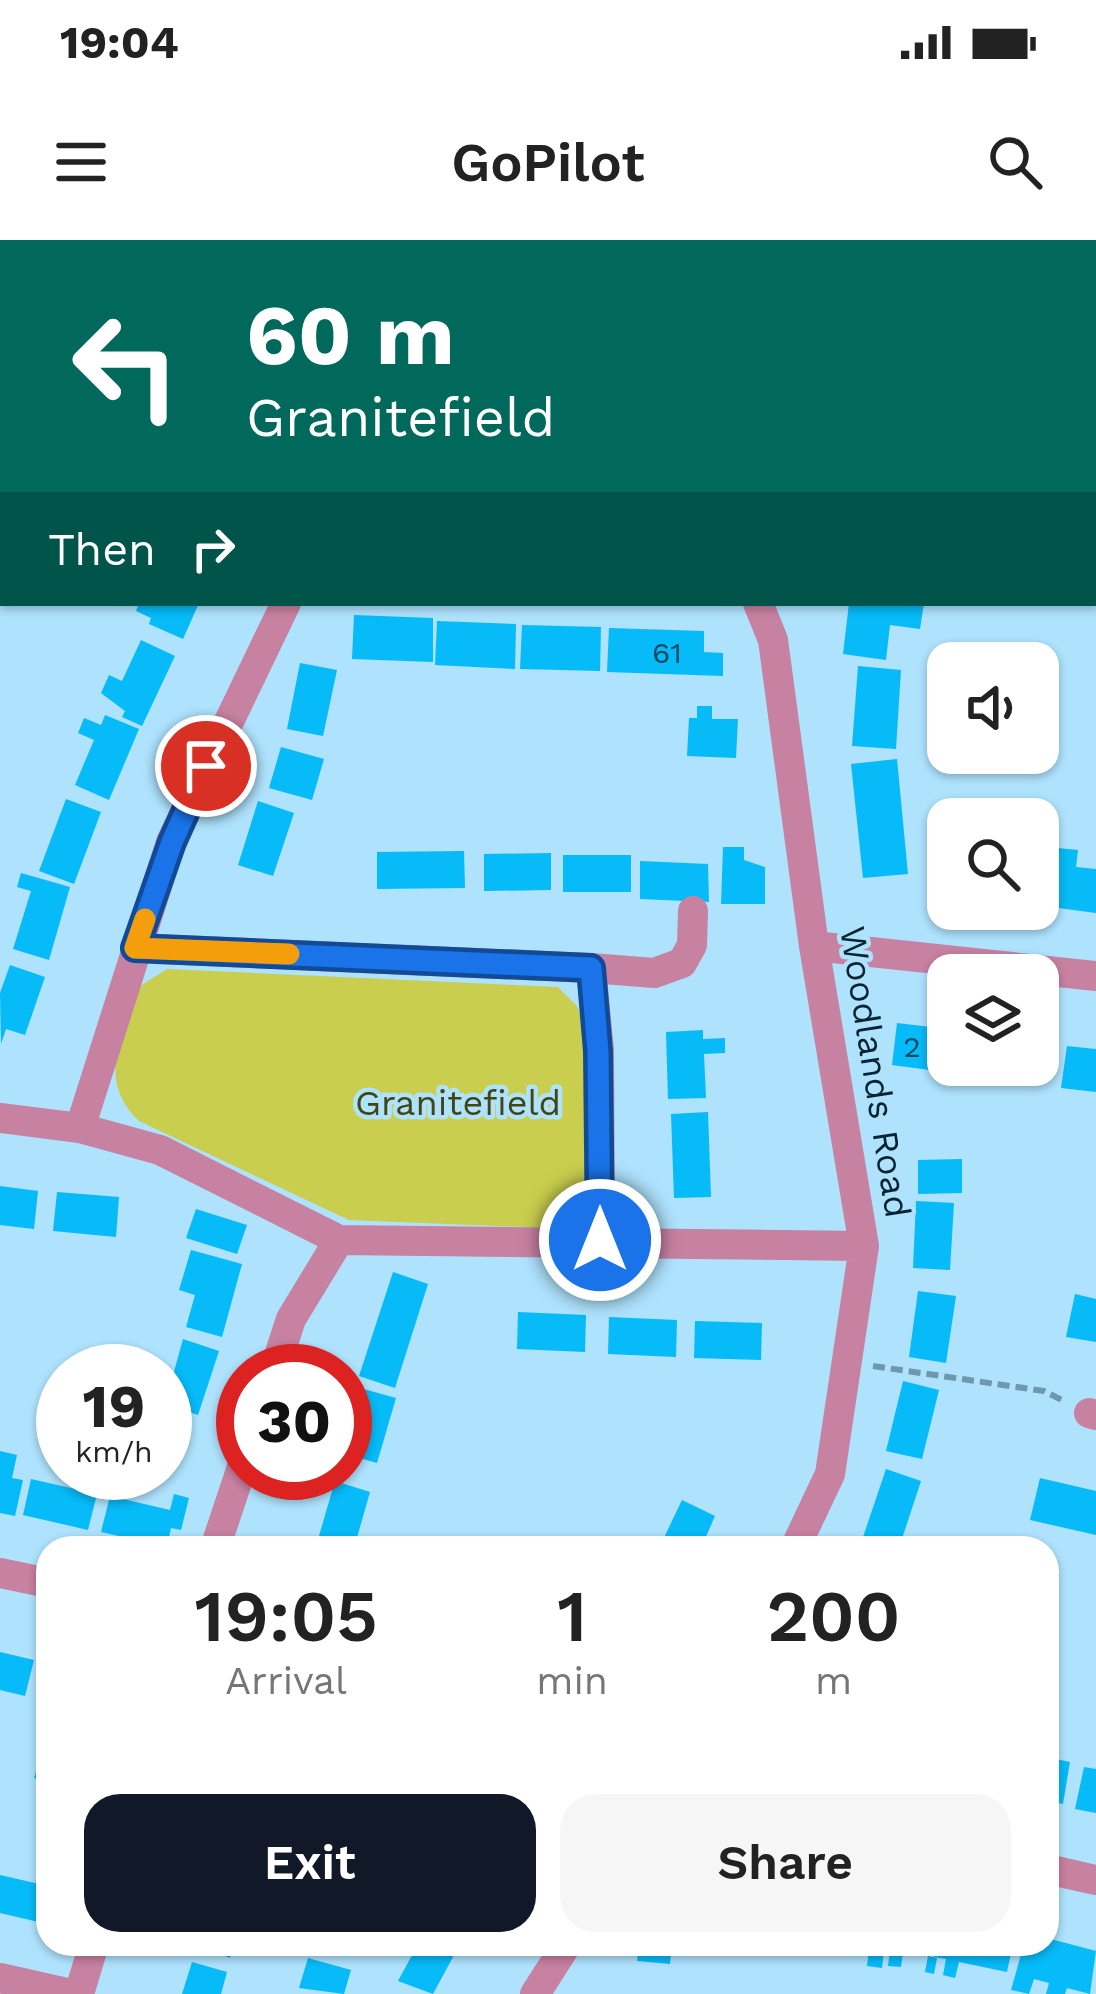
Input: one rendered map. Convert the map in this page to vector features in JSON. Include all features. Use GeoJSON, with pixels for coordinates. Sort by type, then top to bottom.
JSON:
{"type":"FeatureCollection","features":[{"type":"Feature","properties":{"kind":"street"},"geometry":{"type":"LineString","coordinates":[[80,1128],[172,842],[285,606]]}},
{"type":"Feature","properties":{"kind":"street","name":"Woodlands Road"},"geometry":{"type":"LineString","coordinates":[[759,606],[773,640],[814,946],[864,1246],[830,1474],[801,1536]]}},
{"type":"Feature","properties":{"kind":"street"},"geometry":{"type":"LineString","coordinates":[[135,948],[654,973],[682,963],[692,945],[693,911]]}},
{"type":"Feature","properties":{"kind":"street"},"geometry":{"type":"LineString","coordinates":[[814,946],[1096,976]]}},
{"type":"Feature","properties":{"kind":"street"},"geometry":{"type":"LineString","coordinates":[[591,968],[598,1051],[600,1240]]}},
{"type":"Feature","properties":{"kind":"street"},"geometry":{"type":"LineString","coordinates":[[0,1118],[80,1128],[160,1150],[339,1240],[864,1246]]}},
{"type":"Feature","properties":{"kind":"street"},"geometry":{"type":"LineString","coordinates":[[283,1344],[291,1318],[339,1240]]}},
{"type":"Feature","properties":{"kind":"street"},"geometry":{"type":"LineString","coordinates":[[219,1536],[231,1500]]}},
{"type":"Feature","properties":{"kind":"street"},"geometry":{"type":"LineString","coordinates":[[0,1573],[36,1580]]}},
{"type":"Feature","properties":{"kind":"street"},"geometry":{"type":"LineString","coordinates":[[1059,1872],[1096,1880]]}},
{"type":"Feature","properties":{"kind":"street"},"geometry":{"type":"LineString","coordinates":[[0,1978],[75,1994],[89,1956]]}},
{"type":"Feature","properties":{"kind":"street"},"geometry":{"type":"LineString","coordinates":[[536,1994],[560,1956]]}},
{"type":"Feature","properties":{"kind":"path"},"geometry":{"type":"LineString","coordinates":[[846,1364],[1044,1391],[1092,1414]]}},
{"type":"Feature","properties":{"kind":"green space","name":"Granitefield"},"geometry":{"type":"Polygon","coordinates":[[[167,969],[558,987],[577,1006],[585,1027],[584,1202],[569,1219],[551,1228],[349,1220],[139,1121],[118,1090],[116,1057],[137,988],[167,969]]]}},
{"type":"Feature","properties":{"kind":"building"},"geometry":{"type":"Polygon","coordinates":[[[138,606],[198,606],[183,639],[149,624],[151,618],[136,611],[138,606]]]}},
{"type":"Feature","properties":{"kind":"building"},"geometry":{"type":"Polygon","coordinates":[[[849,606],[924,606],[920,629],[890,625],[886,660],[843,654],[849,606]]]}},
{"type":"Feature","properties":{"kind":"building"},"geometry":{"type":"Polygon","coordinates":[[[354,615],[433,618],[433,662],[352,659],[354,615]]]}},
{"type":"Feature","properties":{"kind":"building"},"geometry":{"type":"Polygon","coordinates":[[[437,621],[516,624],[515,669],[435,665],[437,621]]]}},
{"type":"Feature","properties":{"kind":"building"},"geometry":{"type":"Polygon","coordinates":[[[522,625],[601,627],[600,671],[520,669],[522,625]]]}},
{"type":"Feature","properties":{"kind":"building"},"geometry":{"type":"Polygon","coordinates":[[[609,628],[704,631],[704,652],[723,653],[723,676],[607,672],[609,628]]]}},
{"type":"Feature","properties":{"kind":"building"},"geometry":{"type":"Polygon","coordinates":[[[141,640],[175,656],[142,726],[122,717],[125,711],[101,693],[109,675],[122,681],[141,640]]]}},
{"type":"Feature","properties":{"kind":"building"},"geometry":{"type":"Polygon","coordinates":[[[300,663],[337,670],[323,736],[287,729],[300,663]]]}},
{"type":"Feature","properties":{"kind":"building"},"geometry":{"type":"Polygon","coordinates":[[[858,666],[901,670],[896,749],[852,746],[858,666]]]}},
{"type":"Feature","properties":{"kind":"building"},"geometry":{"type":"Polygon","coordinates":[[[697,706],[712,706],[712,719],[738,719],[736,758],[687,756],[689,718],[697,718],[697,706]]]}},
{"type":"Feature","properties":{"kind":"building"},"geometry":{"type":"Polygon","coordinates":[[[105,715],[139,729],[109,800],[75,785],[94,740],[78,733],[84,718],[101,725],[105,715]]]}},
{"type":"Feature","properties":{"kind":"building"},"geometry":{"type":"Polygon","coordinates":[[[281,747],[324,759],[312,800],[269,788],[281,747]]]}},
{"type":"Feature","properties":{"kind":"building"},"geometry":{"type":"Polygon","coordinates":[[[897,759],[908,874],[863,878],[851,764],[897,759]]]}},
{"type":"Feature","properties":{"kind":"building"},"geometry":{"type":"Polygon","coordinates":[[[66,799],[101,812],[74,884],[39,871],[66,799]]]}},
{"type":"Feature","properties":{"kind":"building"},"geometry":{"type":"Polygon","coordinates":[[[258,801],[294,813],[273,876],[238,865],[258,801]]]}},
{"type":"Feature","properties":{"kind":"building"},"geometry":{"type":"Polygon","coordinates":[[[723,847],[744,847],[744,860],[765,867],[765,904],[721,904],[723,847]]]}},
{"type":"Feature","properties":{"kind":"building"},"geometry":{"type":"Polygon","coordinates":[[[1059,848],[1078,850],[1076,867],[1096,869],[1096,913],[1059,908],[1059,848]]]}},
{"type":"Feature","properties":{"kind":"building"},"geometry":{"type":"Polygon","coordinates":[[[464,851],[465,888],[377,889],[377,852],[464,851]]]}},
{"type":"Feature","properties":{"kind":"building"},"geometry":{"type":"Polygon","coordinates":[[[551,853],[551,890],[484,891],[484,854],[551,853]]]}},
{"type":"Feature","properties":{"kind":"building"},"geometry":{"type":"Polygon","coordinates":[[[563,855],[631,855],[631,892],[563,892],[563,855]]]}},
{"type":"Feature","properties":{"kind":"building"},"geometry":{"type":"Polygon","coordinates":[[[640,861],[708,864],[709,902],[640,899],[640,861]]]}},
{"type":"Feature","properties":{"kind":"building"},"geometry":{"type":"Polygon","coordinates":[[[21,873],[70,887],[49,960],[13,949],[31,891],[17,887],[21,873]]]}},
{"type":"Feature","properties":{"kind":"building"},"geometry":{"type":"Polygon","coordinates":[[[10,965],[45,977],[25,1035],[6,1029],[1,1044],[0,993],[10,965]]]}},
{"type":"Feature","properties":{"kind":"building"},"geometry":{"type":"Polygon","coordinates":[[[897,1023],[927,1027],[927,1070],[892,1065],[897,1023]]]}},
{"type":"Feature","properties":{"kind":"building"},"geometry":{"type":"Polygon","coordinates":[[[703,1030],[703,1039],[725,1038],[725,1053],[704,1054],[706,1098],[668,1099],[666,1032],[703,1030]]]}},
{"type":"Feature","properties":{"kind":"building"},"geometry":{"type":"Polygon","coordinates":[[[1067,1046],[1096,1049],[1096,1092],[1061,1088],[1067,1046]]]}},
{"type":"Feature","properties":{"kind":"building"},"geometry":{"type":"Polygon","coordinates":[[[708,1112],[711,1197],[674,1198],[671,1114],[708,1112]]]}},
{"type":"Feature","properties":{"kind":"building"},"geometry":{"type":"Polygon","coordinates":[[[962,1159],[962,1193],[918,1194],[918,1160],[962,1159]]]}},
{"type":"Feature","properties":{"kind":"building"},"geometry":{"type":"Polygon","coordinates":[[[0,1186],[38,1191],[34,1229],[0,1225],[0,1186]]]}},
{"type":"Feature","properties":{"kind":"building"},"geometry":{"type":"Polygon","coordinates":[[[57,1192],[119,1197],[116,1237],[53,1231],[57,1192]]]}},
{"type":"Feature","properties":{"kind":"building"},"geometry":{"type":"Polygon","coordinates":[[[916,1201],[954,1203],[950,1270],[913,1268],[916,1201]]]}},
{"type":"Feature","properties":{"kind":"building"},"geometry":{"type":"Polygon","coordinates":[[[196,1209],[247,1225],[237,1254],[186,1238],[196,1209]]]}},
{"type":"Feature","properties":{"kind":"building"},"geometry":{"type":"Polygon","coordinates":[[[191,1250],[242,1264],[222,1337],[186,1327],[195,1295],[179,1290],[191,1250]]]}},
{"type":"Feature","properties":{"kind":"building"},"geometry":{"type":"Polygon","coordinates":[[[393,1272],[428,1284],[395,1388],[372,1380],[369,1344],[393,1272]]]}},
{"type":"Feature","properties":{"kind":"building"},"geometry":{"type":"Polygon","coordinates":[[[918,1291],[956,1296],[946,1363],[909,1357],[918,1291]]]}},
{"type":"Feature","properties":{"kind":"building"},"geometry":{"type":"Polygon","coordinates":[[[1075,1294],[1096,1299],[1096,1342],[1066,1337],[1075,1294]]]}},
{"type":"Feature","properties":{"kind":"building"},"geometry":{"type":"Polygon","coordinates":[[[518,1312],[586,1315],[585,1352],[517,1349],[518,1312]]]}},
{"type":"Feature","properties":{"kind":"building"},"geometry":{"type":"Polygon","coordinates":[[[609,1317],[677,1320],[676,1357],[608,1354],[609,1317]]]}},
{"type":"Feature","properties":{"kind":"building"},"geometry":{"type":"Polygon","coordinates":[[[695,1321],[762,1323],[761,1360],[694,1358],[695,1321]]]}},
{"type":"Feature","properties":{"kind":"building"},"geometry":{"type":"Polygon","coordinates":[[[183,1339],[216,1350],[198,1415],[192,1413],[192,1344],[182,1344],[183,1339]]]}},
{"type":"Feature","properties":{"kind":"building"},"geometry":{"type":"Polygon","coordinates":[[[903,1381],[939,1390],[922,1459],[886,1451],[903,1381]]]}},
{"type":"Feature","properties":{"kind":"building"},"geometry":{"type":"Polygon","coordinates":[[[372,1391],[396,1398],[377,1463],[372,1462],[372,1391]]]}},
{"type":"Feature","properties":{"kind":"building"},"geometry":{"type":"Polygon","coordinates":[[[0,1451],[17,1455],[12,1478],[23,1480],[15,1516],[0,1513],[0,1451]]]}},
{"type":"Feature","properties":{"kind":"building"},"geometry":{"type":"Polygon","coordinates":[[[886,1469],[921,1481],[903,1536],[863,1536],[886,1469]]]}},
{"type":"Feature","properties":{"kind":"building"},"geometry":{"type":"Polygon","coordinates":[[[1040,1478],[1096,1491],[1096,1535],[1030,1520],[1040,1478]]]}},
{"type":"Feature","properties":{"kind":"building"},"geometry":{"type":"Polygon","coordinates":[[[31,1479],[36,1480],[36,1500],[96,1500],[88,1530],[23,1515],[31,1479]]]}},
{"type":"Feature","properties":{"kind":"building"},"geometry":{"type":"Polygon","coordinates":[[[109,1500],[170,1510],[172,1500],[188,1500],[181,1530],[171,1528],[169,1536],[101,1532],[109,1500]]]}},
{"type":"Feature","properties":{"kind":"building"},"geometry":{"type":"Polygon","coordinates":[[[329,1500],[368,1500],[357,1536],[319,1536],[329,1500]]]}},
{"type":"Feature","properties":{"kind":"building"},"geometry":{"type":"Polygon","coordinates":[[[682,1500],[715,1516],[706,1536],[665,1536],[682,1500]]]}},
{"type":"Feature","properties":{"kind":"building"},"geometry":{"type":"Polygon","coordinates":[[[0,1652],[34,1660],[25,1696],[0,1690],[0,1652]]]}},
{"type":"Feature","properties":{"kind":"building"},"geometry":{"type":"Polygon","coordinates":[[[1059,1760],[1070,1762],[1063,1804],[1059,1803],[1059,1760]]]}},
{"type":"Feature","properties":{"kind":"building"},"geometry":{"type":"Polygon","coordinates":[[[1084,1767],[1096,1769],[1096,1813],[1075,1809],[1084,1767]]]}},
{"type":"Feature","properties":{"kind":"building"},"geometry":{"type":"Polygon","coordinates":[[[0,1875],[36,1883],[36,1921],[0,1913],[0,1875]]]}},
{"type":"Feature","properties":{"kind":"building"},"geometry":{"type":"Polygon","coordinates":[[[1059,1941],[1096,1951],[1090,1994],[1067,1988],[1065,1994],[1046,1994],[1049,1983],[1034,1979],[1029,1994],[1011,1990],[1021,1956],[1059,1956],[1059,1941]]]}},
{"type":"Feature","properties":{"kind":"building"},"geometry":{"type":"Polygon","coordinates":[[[412,1956],[454,1956],[433,1994],[398,1981],[412,1956]]]}},
{"type":"Feature","properties":{"kind":"building"},"geometry":{"type":"Polygon","coordinates":[[[638,1956],[671,1956],[670,1964],[637,1961],[638,1956]]]}},
{"type":"Feature","properties":{"kind":"building"},"geometry":{"type":"Polygon","coordinates":[[[868,1956],[883,1956],[882,1968],[867,1966],[868,1956]]]}},
{"type":"Feature","properties":{"kind":"building"},"geometry":{"type":"Polygon","coordinates":[[[889,1956],[902,1956],[901,1967],[888,1966],[889,1956]]]}},
{"type":"Feature","properties":{"kind":"building"},"geometry":{"type":"Polygon","coordinates":[[[928,1956],[937,1958],[934,1974],[925,1972],[928,1956]]]}},
{"type":"Feature","properties":{"kind":"building"},"geometry":{"type":"Polygon","coordinates":[[[1010,1956],[1007,1972],[959,1962],[955,1978],[943,1975],[946,1959],[934,1957],[1010,1956]]]}},
{"type":"Feature","properties":{"kind":"building"},"geometry":{"type":"Polygon","coordinates":[[[308,1958],[351,1970],[344,1994],[299,1988],[308,1958]]]}},
{"type":"Feature","properties":{"kind":"building"},"geometry":{"type":"Polygon","coordinates":[[[192,1962],[227,1972],[221,1994],[182,1994],[192,1962]]]}},
{"type":"Feature","properties":{"kind":"slow traffic"},"geometry":{"type":"LineString","coordinates":[[145,919],[135,948],[289,954]]}},
{"type":"Feature","properties":{"kind":"route"},"geometry":{"type":"LineString","coordinates":[[206,766],[172,842],[135,948],[591,968],[598,1051],[600,1240]]}}]}
